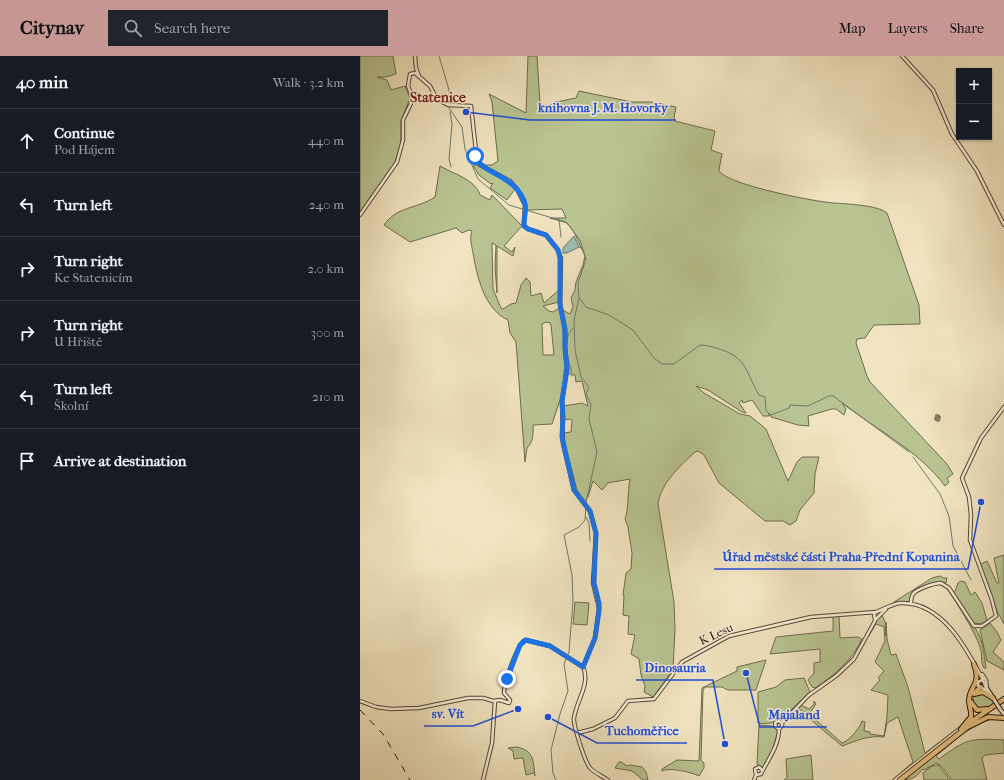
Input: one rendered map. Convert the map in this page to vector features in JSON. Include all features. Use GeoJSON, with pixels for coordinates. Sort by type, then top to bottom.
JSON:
{"type":"FeatureCollection","features":[{"type":"Feature","properties":{"kind":"highway"},"geometry":{"type":"LineString","coordinates":[[964,729],[971,717],[969,701],[977,674],[976,666]]}},
{"type":"Feature","properties":{"kind":"highway"},"geometry":{"type":"LineString","coordinates":[[972,692],[981,684]]}},
{"type":"Feature","properties":{"kind":"highway"},"geometry":{"type":"LineString","coordinates":[[981,684],[972,698],[972,705],[978,710],[985,710],[994,702]]}},
{"type":"Feature","properties":{"kind":"highway"},"geometry":{"type":"LineString","coordinates":[[972,698],[976,693],[982,691],[994,702]]}},
{"type":"Feature","properties":{"kind":"highway"},"geometry":{"type":"LineString","coordinates":[[900,780],[964,729],[994,702],[1004,701]]}},
{"type":"Feature","properties":{"kind":"highway"},"geometry":{"type":"LineString","coordinates":[[896,780],[1004,701]]}},
{"type":"Feature","properties":{"kind":"highway"},"geometry":{"type":"LineString","coordinates":[[964,729],[988,717],[1004,718]]}},
{"type":"Feature","properties":{"kind":"main road"},"geometry":{"type":"LineString","coordinates":[[981,684],[988,690],[994,702]]}},
{"type":"Feature","properties":{"kind":"main road"},"geometry":{"type":"LineString","coordinates":[[981,684],[988,691],[994,702],[1004,714]]}},
{"type":"Feature","properties":{"kind":"street"},"geometry":{"type":"LineString","coordinates":[[415,56],[416,68],[419,76]]}},
{"type":"Feature","properties":{"kind":"street"},"geometry":{"type":"LineString","coordinates":[[902,56],[933,90],[952,134],[977,171],[1004,225]]}},
{"type":"Feature","properties":{"kind":"street"},"geometry":{"type":"LineString","coordinates":[[415,73],[416,68]]}},
{"type":"Feature","properties":{"kind":"street"},"geometry":{"type":"LineString","coordinates":[[415,73],[430,86],[435,98],[450,105],[468,104],[472,111],[474,151],[477,161],[512,183],[521,196],[525,209],[524,224],[528,229],[546,235],[558,250],[560,257],[560,304],[565,330],[567,369],[562,401],[562,437],[574,490],[590,511],[596,533],[594,583],[599,608],[595,638],[583,667]]}},
{"type":"Feature","properties":{"kind":"street"},"geometry":{"type":"LineString","coordinates":[[360,215],[397,162],[403,140],[403,120],[413,99],[408,81],[410,74],[415,73]]}},
{"type":"Feature","properties":{"kind":"street"},"geometry":{"type":"LineString","coordinates":[[911,604],[913,594],[938,583],[946,585],[970,620],[978,627],[994,618],[996,612],[970,540],[971,515],[969,497],[962,479],[981,438],[1004,407]]}},
{"type":"Feature","properties":{"kind":"street"},"geometry":{"type":"LineString","coordinates":[[877,612],[898,604],[911,604],[926,609],[939,617],[966,649],[985,679],[988,690]]}},
{"type":"Feature","properties":{"kind":"street"},"geometry":{"type":"LineString","coordinates":[[876,617],[886,609]]}},
{"type":"Feature","properties":{"kind":"street"},"geometry":{"type":"LineString","coordinates":[[871,612],[876,617]]}},
{"type":"Feature","properties":{"kind":"street"},"geometry":{"type":"LineString","coordinates":[[756,775],[761,774],[762,770],[770,760],[779,729],[782,727],[782,723],[805,699],[845,668],[857,655],[874,622],[877,612]]}},
{"type":"Feature","properties":{"kind":"street"},"geometry":{"type":"LineString","coordinates":[[876,617],[877,612]]}},
{"type":"Feature","properties":{"kind":"street","name":"K Lesu"},"geometry":{"type":"LineString","coordinates":[[577,733],[593,729],[615,718],[628,701],[654,699],[682,662],[729,636],[811,617],[877,612]]}},
{"type":"Feature","properties":{"kind":"street"},"geometry":{"type":"LineString","coordinates":[[360,701],[384,708],[419,708],[468,698],[495,701],[499,700],[507,703],[510,702],[510,699],[505,695],[504,690],[520,643],[527,640],[546,644],[583,667],[585,671],[584,686],[573,719],[574,729],[577,733],[589,766],[608,780]]}},
{"type":"Feature","properties":{"kind":"street"},"geometry":{"type":"LineString","coordinates":[[976,666],[981,684]]}},
{"type":"Feature","properties":{"kind":"street"},"geometry":{"type":"LineString","coordinates":[[976,666],[981,684]]}},
{"type":"Feature","properties":{"kind":"street"},"geometry":{"type":"LineString","coordinates":[[483,780],[492,743],[495,701]]}},
{"type":"Feature","properties":{"kind":"street"},"geometry":{"type":"LineString","coordinates":[[779,729],[776,727],[775,723],[779,721],[782,723]]}},
{"type":"Feature","properties":{"kind":"street"},"geometry":{"type":"LineString","coordinates":[[754,780],[756,775],[754,771],[756,768],[759,767],[762,770]]}},
{"type":"Feature","properties":{"kind":"green space"},"geometry":{"type":"Polygon","coordinates":[[[360,56],[393,56],[396,74],[386,77],[377,77],[387,80],[391,90],[405,86],[410,98],[401,121],[401,146],[394,165],[360,212],[360,56]]]}},
{"type":"Feature","properties":{"kind":"green space"},"geometry":{"type":"Polygon","coordinates":[[[528,56],[537,56],[540,104],[548,106],[556,102],[576,98],[579,91],[632,102],[651,102],[676,107],[674,118],[675,121],[715,131],[711,150],[722,154],[719,170],[724,175],[736,181],[791,196],[824,202],[854,204],[877,208],[887,213],[919,305],[920,324],[874,325],[865,338],[857,339],[856,343],[870,382],[947,464],[953,474],[947,478],[949,482],[945,486],[935,473],[910,451],[842,403],[846,409],[844,415],[836,409],[832,409],[808,416],[809,426],[798,425],[771,417],[769,413],[769,416],[763,416],[752,400],[743,403],[742,400],[739,403],[746,413],[742,412],[708,390],[696,386],[704,393],[740,414],[750,416],[766,429],[788,481],[797,462],[802,457],[819,457],[815,474],[814,493],[800,510],[796,521],[790,525],[783,521],[765,521],[719,483],[704,455],[698,451],[683,463],[667,482],[658,504],[674,602],[675,629],[673,670],[653,697],[644,692],[645,686],[641,675],[639,659],[631,654],[635,635],[628,634],[629,616],[623,615],[623,595],[626,573],[631,569],[632,553],[628,527],[625,519],[630,479],[608,483],[602,490],[593,481],[588,497],[584,501],[577,490],[563,436],[564,433],[571,432],[572,421],[571,419],[564,420],[564,406],[582,403],[588,406],[582,381],[576,382],[575,375],[571,375],[566,369],[564,370],[564,388],[552,424],[533,425],[533,437],[527,448],[525,462],[516,342],[510,333],[508,320],[493,308],[483,291],[471,245],[472,231],[469,230],[462,233],[456,228],[410,242],[384,225],[395,214],[435,197],[440,166],[469,181],[478,190],[480,195],[490,200],[492,195],[522,226],[504,246],[512,252],[515,247],[513,256],[497,246],[497,293],[495,267],[496,245],[492,243],[493,289],[501,308],[503,309],[516,303],[521,285],[526,278],[530,282],[531,296],[541,293],[544,303],[559,290],[559,302],[543,306],[549,311],[553,312],[559,308],[570,314],[573,307],[571,298],[575,290],[576,282],[585,256],[574,232],[567,223],[550,218],[566,218],[562,209],[526,210],[520,194],[509,182],[500,175],[498,176],[515,189],[507,200],[490,188],[493,183],[491,184],[479,175],[473,165],[492,165],[498,161],[492,102],[489,94],[526,113],[528,56]],[[546,322],[542,324],[543,355],[554,355],[550,323],[546,322]]]}},
{"type":"Feature","properties":{"kind":"green space"},"geometry":{"type":"Polygon","coordinates":[[[1004,555],[1004,624],[997,611],[979,565],[987,561],[997,583],[999,583],[994,558],[1004,555]]]}},
{"type":"Feature","properties":{"kind":"green space"},"geometry":{"type":"Polygon","coordinates":[[[940,576],[947,578],[946,583],[938,582],[928,584],[912,593],[909,602],[894,602],[932,578],[940,576]]]}},
{"type":"Feature","properties":{"kind":"green space"},"geometry":{"type":"Polygon","coordinates":[[[961,581],[965,582],[971,595],[975,592],[982,603],[987,620],[981,624],[973,623],[954,594],[958,583],[961,581]]]}},
{"type":"Feature","properties":{"kind":"green space"},"geometry":{"type":"Polygon","coordinates":[[[946,587],[978,633],[984,651],[986,668],[984,668],[983,665],[978,640],[946,587]]]}},
{"type":"Feature","properties":{"kind":"green space"},"geometry":{"type":"Polygon","coordinates":[[[575,602],[589,603],[587,625],[573,624],[575,602]]]}},
{"type":"Feature","properties":{"kind":"green space"},"geometry":{"type":"Polygon","coordinates":[[[839,615],[840,638],[858,637],[862,639],[858,647],[843,666],[815,688],[812,687],[808,680],[814,673],[814,663],[820,662],[820,649],[770,654],[776,637],[833,631],[833,616],[839,615]]]}},
{"type":"Feature","properties":{"kind":"green space"},"geometry":{"type":"Polygon","coordinates":[[[882,615],[885,622],[886,636],[886,622],[887,639],[891,655],[896,654],[908,687],[925,753],[963,724],[892,780],[913,762],[898,717],[887,723],[884,737],[857,740],[842,746],[801,710],[797,709],[801,705],[809,709],[814,704],[814,701],[816,704],[809,714],[842,743],[854,734],[862,721],[865,722],[864,731],[870,732],[870,734],[884,736],[888,695],[871,690],[880,680],[878,678],[884,671],[875,662],[885,641],[884,627],[876,624],[868,637],[877,619],[882,615]]]}},
{"type":"Feature","properties":{"kind":"green space"},"geometry":{"type":"Polygon","coordinates":[[[990,623],[1001,640],[993,652],[1004,662],[1004,670],[987,661],[980,630],[990,623]]]}},
{"type":"Feature","properties":{"kind":"green space"},"geometry":{"type":"Polygon","coordinates":[[[766,660],[756,690],[728,690],[722,687],[705,687],[703,690],[701,760],[704,763],[704,768],[699,776],[680,770],[662,771],[662,769],[677,760],[699,761],[702,688],[737,671],[737,667],[766,660]]]}},
{"type":"Feature","properties":{"kind":"green space"},"geometry":{"type":"Polygon","coordinates":[[[804,678],[810,692],[791,710],[784,719],[769,723],[758,723],[758,692],[776,687],[785,680],[804,678]]]}},
{"type":"Feature","properties":{"kind":"green space"},"geometry":{"type":"Polygon","coordinates":[[[981,692],[992,699],[995,704],[985,710],[975,707],[977,705],[974,706],[973,697],[981,692]]]}},
{"type":"Feature","properties":{"kind":"green space"},"geometry":{"type":"Polygon","coordinates":[[[996,717],[1004,719],[1004,721],[996,719],[987,721],[968,730],[936,756],[939,759],[956,747],[969,741],[983,739],[1004,740],[1004,753],[985,755],[982,758],[987,780],[952,780],[941,766],[936,763],[924,770],[923,769],[917,776],[902,780],[961,733],[986,719],[996,717]]]}},
{"type":"Feature","properties":{"kind":"green space"},"geometry":{"type":"Polygon","coordinates":[[[759,725],[773,726],[778,731],[771,754],[763,768],[757,764],[759,725]]]}},
{"type":"Feature","properties":{"kind":"green space"},"geometry":{"type":"Polygon","coordinates":[[[508,748],[522,748],[532,757],[535,776],[534,773],[526,775],[523,758],[514,759],[513,751],[508,748]]]}},
{"type":"Feature","properties":{"kind":"green space"},"geometry":{"type":"Polygon","coordinates":[[[811,755],[813,780],[784,780],[787,778],[786,759],[811,755]]]}},
{"type":"Feature","properties":{"kind":"green space"},"geometry":{"type":"Polygon","coordinates":[[[619,762],[627,766],[642,767],[646,772],[648,780],[643,780],[632,771],[615,768],[619,762]]]}},
{"type":"Feature","properties":{"kind":"green space"},"geometry":{"type":"Polygon","coordinates":[[[938,765],[950,780],[924,780],[923,773],[932,766],[938,765]]]}},
{"type":"Feature","properties":{"kind":"shaded area"},"geometry":{"type":"Polygon","coordinates":[[[574,236],[579,247],[567,253],[563,253],[563,248],[574,236]]]}},
{"type":"Feature","properties":{"kind":"waterway"},"geometry":{"type":"LineString","coordinates":[[439,56],[449,90],[449,108],[462,127],[465,149],[478,179],[509,205],[566,222],[580,240],[586,259],[578,283],[579,298],[574,320],[575,350],[581,377],[589,387],[586,394],[591,404],[589,419],[597,452],[586,503]]}},
{"type":"Feature","properties":{"kind":"waterway"},"geometry":{"type":"LineString","coordinates":[[450,112],[452,124],[449,159],[451,167]]}},
{"type":"Feature","properties":{"kind":"waterway"},"geometry":{"type":"LineString","coordinates":[[559,219],[561,237]]}},
{"type":"Feature","properties":{"kind":"waterway"},"geometry":{"type":"LineString","coordinates":[[580,299],[586,307],[609,315],[633,330],[654,358],[662,364],[674,364],[700,345],[719,349],[735,356],[745,367],[759,395],[765,397],[766,411],[771,415],[789,408],[790,405],[808,406],[829,396],[833,396],[909,452]]}},
{"type":"Feature","properties":{"kind":"waterway"},"geometry":{"type":"LineString","coordinates":[[572,373],[567,350],[567,338],[573,328]]}},
{"type":"Feature","properties":{"kind":"waterway"},"geometry":{"type":"LineString","coordinates":[[913,457],[940,494],[949,516],[953,546],[971,580]]}},
{"type":"Feature","properties":{"kind":"waterway"},"geometry":{"type":"LineString","coordinates":[[556,780],[553,773],[551,750],[560,714],[568,691],[564,664],[569,652],[573,601],[572,575],[564,535],[579,527],[585,520],[586,506]]}},
{"type":"Feature","properties":{"kind":"waterway"},"geometry":{"type":"LineString","coordinates":[[586,517],[589,523],[590,541]]}},
{"type":"Feature","properties":{"kind":"taxiway"},"geometry":{"type":"LineString","coordinates":[[937,416],[939,417],[938,420],[936,419],[937,416]]}},
{"type":"Feature","properties":{"kind":"railway"},"geometry":{"type":"LineString","coordinates":[[360,710],[383,734],[410,780]]}},
{"type":"Feature","properties":{"kind":"place","name":"knihovna J. M. Hovorky"},"geometry":{"type":"Point","coordinates":[466,112]}},
{"type":"Feature","properties":{"kind":"place","name":"Úřad městské části Praha-Přední Kopanina"},"geometry":{"type":"Point","coordinates":[981,502]}},
{"type":"Feature","properties":{"kind":"place","name":"Majaland"},"geometry":{"type":"Point","coordinates":[746,673]}},
{"type":"Feature","properties":{"kind":"place","name":"sv. Vít"},"geometry":{"type":"Point","coordinates":[518,709]}},
{"type":"Feature","properties":{"kind":"place","name":"Tuchoměřice"},"geometry":{"type":"Point","coordinates":[548,717]}},
{"type":"Feature","properties":{"kind":"place","name":"Dinosauria"},"geometry":{"type":"Point","coordinates":[725,744]}},
{"type":"Feature","properties":{"kind":"district","name":"Statenice"},"geometry":{"type":"Point","coordinates":[438,97]}},
{"type":"Feature","properties":{"kind":"route"},"geometry":{"type":"LineString","coordinates":[[475,156],[479,164],[505,178],[514,185],[526,208],[524,222],[525,228],[546,235],[550,238],[560,254],[560,304],[565,330],[567,369],[565,390],[562,401],[562,437],[574,490],[590,511],[596,533],[594,590],[599,603],[599,611],[595,638],[583,667],[546,644],[526,640],[520,645],[507,679]]}}]}
